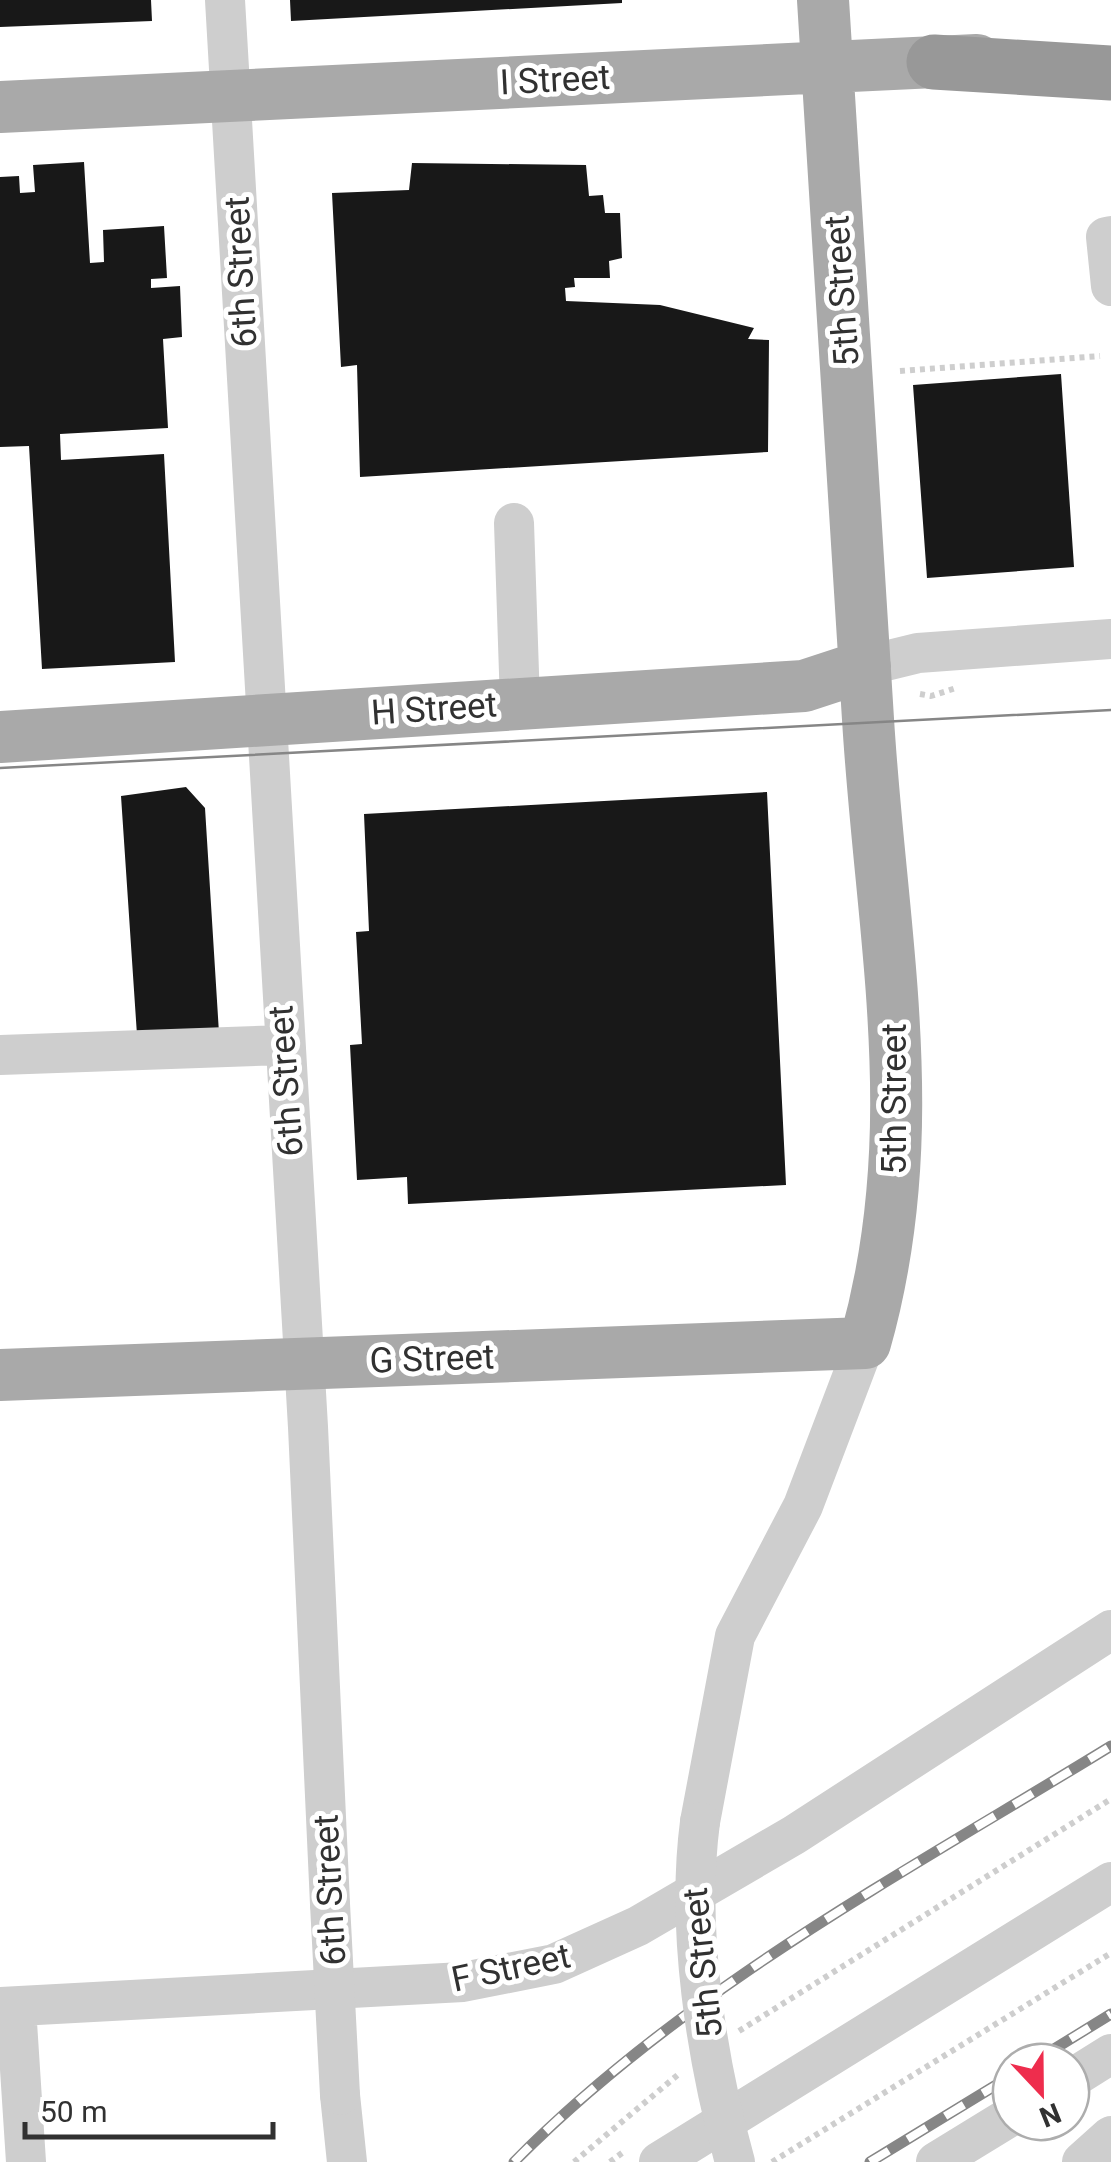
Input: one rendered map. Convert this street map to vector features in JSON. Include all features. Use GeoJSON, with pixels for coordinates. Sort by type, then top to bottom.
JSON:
{"type":"FeatureCollection","features":[{"type":"Feature","properties":{"kind":"highway"},"geometry":{"type":"LineString","coordinates":[[934,62],[1111,73]]}},
{"type":"Feature","properties":{"kind":"main road","name":"5th Street"},"geometry":{"type":"LineString","coordinates":[[822,0],[865,666],[898,1043],[892,1216],[884,1278],[865,1344]]}},
{"type":"Feature","properties":{"kind":"main road","name":"I Street"},"geometry":{"type":"LineString","coordinates":[[0,106],[1111,54]]}},
{"type":"Feature","properties":{"kind":"main road","name":"H Street"},"geometry":{"type":"LineString","coordinates":[[0,737],[804,686],[865,666]]}},
{"type":"Feature","properties":{"kind":"main road","name":"G Street"},"geometry":{"type":"LineString","coordinates":[[0,1375],[865,1344]]}},
{"type":"Feature","properties":{"kind":"street","name":"6th Street"},"geometry":{"type":"LineString","coordinates":[[225,0],[304,1363],[340,2094],[347,2162]]}},
{"type":"Feature","properties":{"kind":"street"},"geometry":{"type":"LineString","coordinates":[[1111,236],[1106,237],[1111,286]]}},
{"type":"Feature","properties":{"kind":"street"},"geometry":{"type":"LineString","coordinates":[[514,523],[520,703]]}},
{"type":"Feature","properties":{"kind":"street"},"geometry":{"type":"LineString","coordinates":[[865,666],[918,653],[1111,640]]}},
{"type":"Feature","properties":{"kind":"street"},"geometry":{"type":"LineString","coordinates":[[0,1056],[283,1044]]}},
{"type":"Feature","properties":{"kind":"street","name":"5th Street"},"geometry":{"type":"LineString","coordinates":[[735,2162],[713,2064],[692,1883],[700,1822],[735,1636],[803,1506],[865,1344]]}},
{"type":"Feature","properties":{"kind":"street","name":"F Street"},"geometry":{"type":"LineString","coordinates":[[8,2007],[463,1982],[554,1964],[624,1934],[794,1834],[1111,1630]]}},
{"type":"Feature","properties":{"kind":"street"},"geometry":{"type":"LineString","coordinates":[[660,2162],[1111,1882]]}},
{"type":"Feature","properties":{"kind":"street"},"geometry":{"type":"LineString","coordinates":[[8,2007],[26,2162]]}},
{"type":"Feature","properties":{"kind":"street"},"geometry":{"type":"LineString","coordinates":[[936,2162],[991,2128]]}},
{"type":"Feature","properties":{"kind":"street"},"geometry":{"type":"LineString","coordinates":[[1082,2162],[1111,2136]]}},
{"type":"Feature","properties":{"kind":"path"},"geometry":{"type":"LineString","coordinates":[[900,371],[1100,356]]}},
{"type":"Feature","properties":{"kind":"path"},"geometry":{"type":"LineString","coordinates":[[724,2041],[1111,1799]]}},
{"type":"Feature","properties":{"kind":"path"},"geometry":{"type":"LineString","coordinates":[[772,2162],[1111,1953]]}},
{"type":"Feature","properties":{"kind":"path"},"geometry":{"type":"LineString","coordinates":[[574,2162],[641,2101],[683,2071]]}},
{"type":"Feature","properties":{"kind":"building"},"geometry":{"type":"Polygon","coordinates":[[[0,0],[151,0],[152,21],[0,27],[0,0]]]}},
{"type":"Feature","properties":{"kind":"building"},"geometry":{"type":"Polygon","coordinates":[[[290,0],[622,0],[622,3],[291,21],[290,0]]]}},
{"type":"Feature","properties":{"kind":"building"},"geometry":{"type":"Polygon","coordinates":[[[84,162],[90,263],[104,262],[103,230],[164,226],[167,278],[151,279],[151,288],[180,286],[182,337],[163,339],[168,428],[60,434],[61,460],[164,454],[175,662],[42,669],[29,446],[0,447],[0,177],[19,176],[20,193],[35,192],[33,165],[84,162]]]}},
{"type":"Feature","properties":{"kind":"building"},"geometry":{"type":"Polygon","coordinates":[[[412,163],[586,165],[589,196],[603,195],[605,213],[620,213],[622,258],[609,261],[610,278],[574,278],[575,287],[565,288],[566,301],[660,305],[754,328],[748,339],[769,340],[768,452],[360,477],[357,365],[341,367],[332,193],[409,190],[412,163]]]}},
{"type":"Feature","properties":{"kind":"building"},"geometry":{"type":"Polygon","coordinates":[[[1061,374],[1074,567],[927,578],[913,385],[1061,374]]]}},
{"type":"Feature","properties":{"kind":"building"},"geometry":{"type":"Polygon","coordinates":[[[186,787],[205,808],[219,1033],[137,1035],[121,796],[186,787]]]}},
{"type":"Feature","properties":{"kind":"building"},"geometry":{"type":"Polygon","coordinates":[[[767,792],[786,1185],[408,1204],[407,1177],[357,1180],[350,1045],[362,1044],[356,932],[369,931],[364,814],[767,792]]]}},
{"type":"Feature","properties":{"kind":"tram line"},"geometry":{"type":"LineString","coordinates":[[0,768],[1111,710]]}},
{"type":"Feature","properties":{"kind":"railway"},"geometry":{"type":"LineString","coordinates":[[514,2162],[581,2099],[724,1987],[876,1888],[1111,1746]]}},
{"type":"Feature","properties":{"kind":"railway"},"geometry":{"type":"LineString","coordinates":[[1066,2042],[1111,2014]]}},
{"type":"Feature","properties":{"kind":"railway"},"geometry":{"type":"LineString","coordinates":[[870,2162],[991,2088]]}}]}
